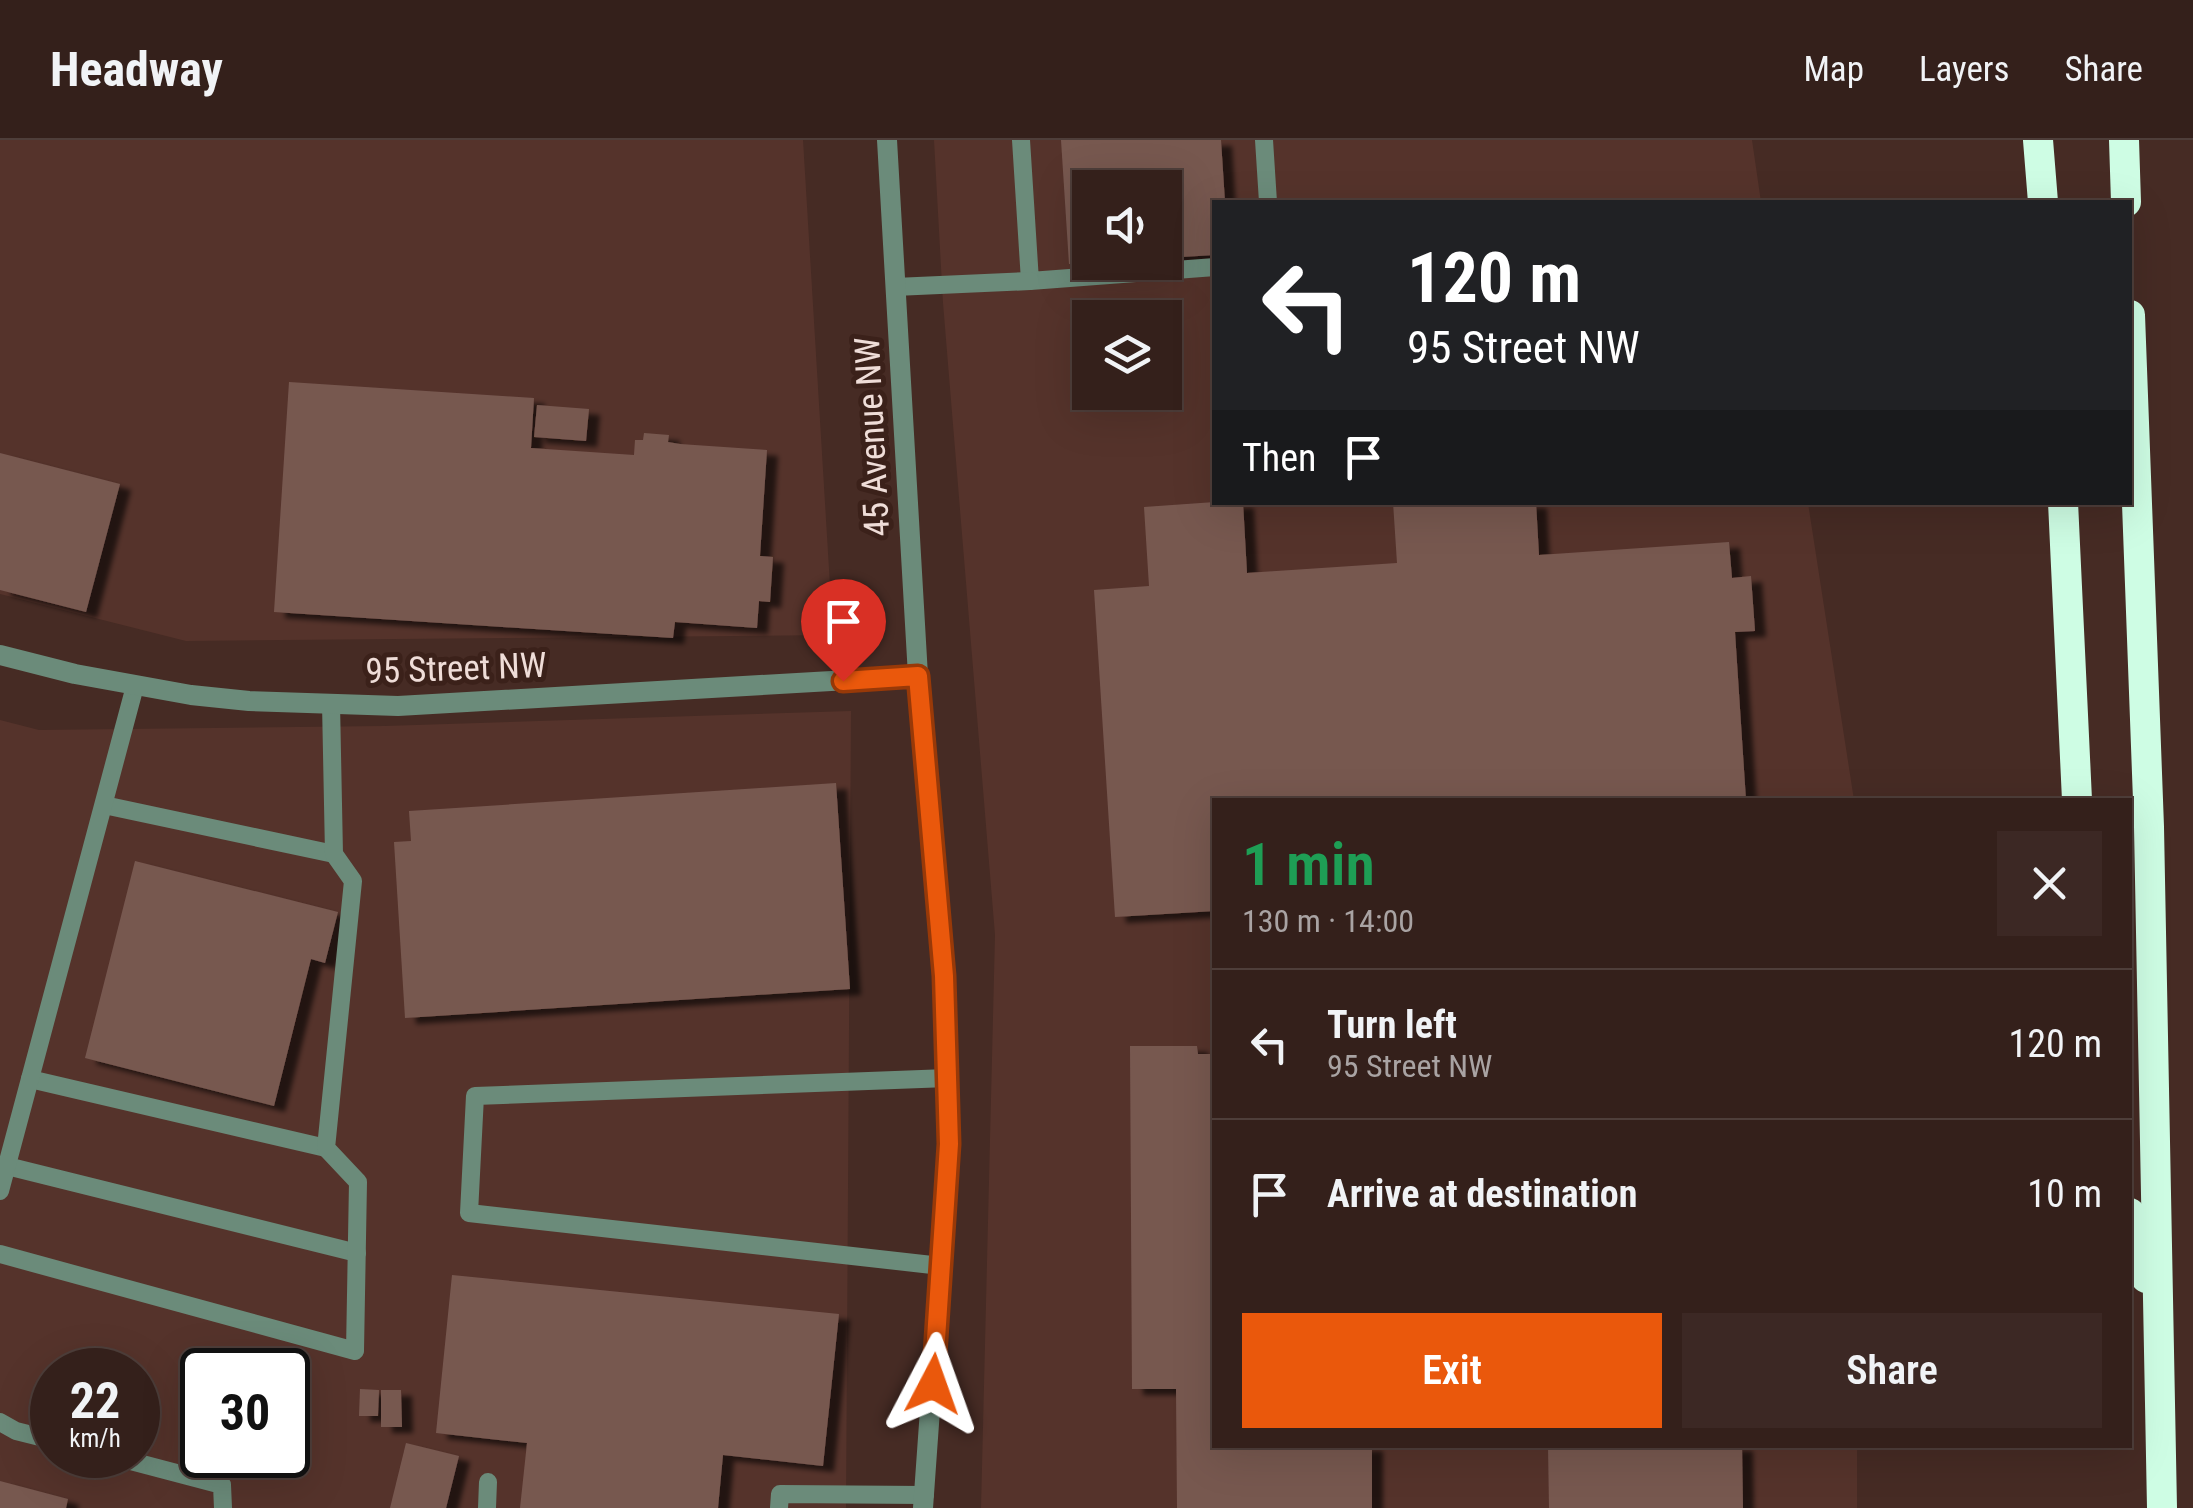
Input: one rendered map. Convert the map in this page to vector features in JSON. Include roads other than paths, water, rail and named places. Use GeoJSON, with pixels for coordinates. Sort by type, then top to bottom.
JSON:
{"type":"FeatureCollection","features":[{"type":"Feature","properties":{"kind":"highway"},"geometry":{"type":"LineString","coordinates":[[2038,140],[2043,200]]}},
{"type":"Feature","properties":{"kind":"highway"},"geometry":{"type":"LineString","coordinates":[[2124,140],[2126,200]]}},
{"type":"Feature","properties":{"kind":"highway"},"geometry":{"type":"LineString","coordinates":[[2132,368],[2149,827],[2162,1508]]}},
{"type":"Feature","properties":{"kind":"highway"},"geometry":{"type":"LineString","coordinates":[[2063,505],[2077,798]]}},
{"type":"Feature","properties":{"kind":"highway"},"geometry":{"type":"LineString","coordinates":[[2132,1221],[2160,1330]]}},
{"type":"Feature","properties":{"kind":"street","name":"45 Avenue NW"},"geometry":{"type":"LineString","coordinates":[[886,140],[918,676],[944,976],[948,1078],[949,1144],[924,1501]]}},
{"type":"Feature","properties":{"kind":"street","name":"95 Street NW"},"geometry":{"type":"LineString","coordinates":[[0,655],[136,686],[248,701],[331,703],[464,704],[918,676]]}},
{"type":"Feature","properties":{"kind":"lane"},"geometry":{"type":"LineString","coordinates":[[1021,140],[1030,281]]}},
{"type":"Feature","properties":{"kind":"lane"},"geometry":{"type":"LineString","coordinates":[[1264,140],[1268,200]]}},
{"type":"Feature","properties":{"kind":"lane"},"geometry":{"type":"LineString","coordinates":[[895,287],[1212,267]]}},
{"type":"Feature","properties":{"kind":"lane"},"geometry":{"type":"LineString","coordinates":[[0,1190],[136,686]]}},
{"type":"Feature","properties":{"kind":"lane"},"geometry":{"type":"LineString","coordinates":[[326,1148],[353,882],[334,854],[331,703]]}},
{"type":"Feature","properties":{"kind":"lane"},"geometry":{"type":"LineString","coordinates":[[104,805],[334,854]]}},
{"type":"Feature","properties":{"kind":"lane"},"geometry":{"type":"LineString","coordinates":[[941,1266],[469,1214],[475,1096],[948,1078]]}},
{"type":"Feature","properties":{"kind":"lane"},"geometry":{"type":"LineString","coordinates":[[0,1254],[355,1352],[358,1182],[326,1148],[30,1080]]}},
{"type":"Feature","properties":{"kind":"lane"},"geometry":{"type":"LineString","coordinates":[[6,1166],[356,1253]]}},
{"type":"Feature","properties":{"kind":"lane"},"geometry":{"type":"LineString","coordinates":[[0,1422],[30,1434]]}},
{"type":"Feature","properties":{"kind":"lane"},"geometry":{"type":"LineString","coordinates":[[160,1469],[222,1486],[224,1508]]}},
{"type":"Feature","properties":{"kind":"lane"},"geometry":{"type":"LineString","coordinates":[[487,1508],[488,1482]]}},
{"type":"Feature","properties":{"kind":"lane"},"geometry":{"type":"LineString","coordinates":[[779,1508],[780,1494],[924,1501]]}}]}
